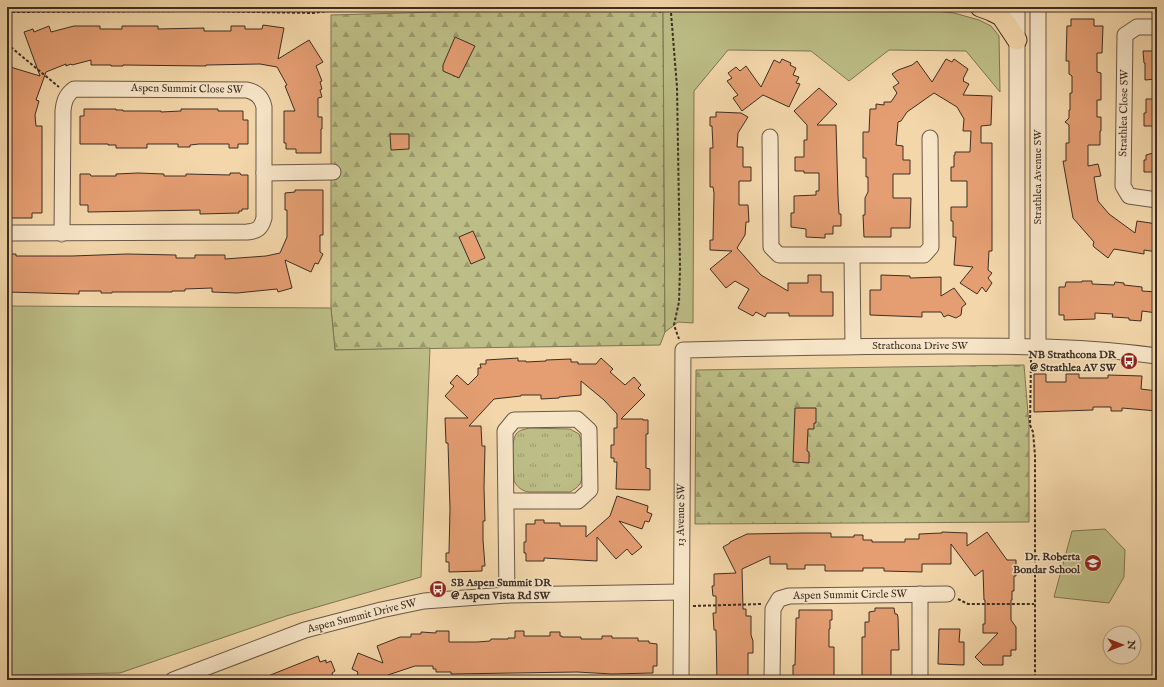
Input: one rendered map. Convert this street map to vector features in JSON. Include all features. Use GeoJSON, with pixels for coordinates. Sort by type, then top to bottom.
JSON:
{"type":"FeatureCollection","features":[{"type":"Feature","properties":{"kind":"main road"},"geometry":{"type":"LineString","coordinates":[[980,7],[1001,16],[1017,40]]}},
{"type":"Feature","properties":{"kind":"street","name":"Strathlea Avenue SW"},"geometry":{"type":"LineString","coordinates":[[1017,7],[1029,346]]}},
{"type":"Feature","properties":{"kind":"street","name":"Strathlea Avenue SW"},"geometry":{"type":"LineString","coordinates":[[1029,346],[1038,7]]}},
{"type":"Feature","properties":{"kind":"street","name":"Strathlea Close SW"},"geometry":{"type":"LineString","coordinates":[[1157,27],[1137,27],[1125,35],[1123,186],[1129,196],[1157,200]]}},
{"type":"Feature","properties":{"kind":"street","name":"Aspen Summit Close SW"},"geometry":{"type":"LineString","coordinates":[[7,233],[62,234],[254,231],[262,225],[264,218],[264,107],[260,98],[251,91],[80,88],[74,89],[68,93]]}},
{"type":"Feature","properties":{"kind":"street"},"geometry":{"type":"LineString","coordinates":[[62,234],[62,111],[64,100],[68,93]]}},
{"type":"Feature","properties":{"kind":"street"},"geometry":{"type":"LineString","coordinates":[[770,137],[771,247],[778,256],[924,255],[931,247],[930,138]]}},
{"type":"Feature","properties":{"kind":"street"},"geometry":{"type":"LineString","coordinates":[[264,172],[333,172]]}},
{"type":"Feature","properties":{"kind":"street"},"geometry":{"type":"LineString","coordinates":[[852,256],[853,346]]}},
{"type":"Feature","properties":{"kind":"street","name":"Strathcona Drive SW"},"geometry":{"type":"LineString","coordinates":[[683,350],[853,346],[1029,346],[1121,351],[1157,356]]}},
{"type":"Feature","properties":{"kind":"street","name":"13 Avenue SW"},"geometry":{"type":"LineString","coordinates":[[680,680],[683,350]]}},
{"type":"Feature","properties":{"kind":"street"},"geometry":{"type":"LineString","coordinates":[[506,501],[578,501],[590,490],[589,430],[576,419],[514,420],[505,430],[507,595]]}},
{"type":"Feature","properties":{"kind":"street","name":"Aspen Summit Drive SW"},"geometry":{"type":"LineString","coordinates":[[173,680],[306,630],[381,610],[424,601],[507,595],[681,592]]}},
{"type":"Feature","properties":{"kind":"street"},"geometry":{"type":"LineString","coordinates":[[920,594],[947,594]]}},
{"type":"Feature","properties":{"kind":"street","name":"Aspen Summit Circle SW"},"geometry":{"type":"LineString","coordinates":[[775,604],[778,599],[789,596],[920,594],[920,680]]}},
{"type":"Feature","properties":{"kind":"street"},"geometry":{"type":"LineString","coordinates":[[772,680],[773,608],[775,604]]}},
{"type":"Feature","properties":{"kind":"path"},"geometry":{"type":"LineString","coordinates":[[7,12],[196,11],[313,13],[328,11],[337,7]]}},
{"type":"Feature","properties":{"kind":"path"},"geometry":{"type":"LineString","coordinates":[[649,7],[661,12]]}},
{"type":"Feature","properties":{"kind":"path"},"geometry":{"type":"LineString","coordinates":[[671,13],[677,87],[680,268],[679,302],[674,325],[683,350]]}},
{"type":"Feature","properties":{"kind":"path"},"geometry":{"type":"LineString","coordinates":[[7,44],[53,83],[68,93]]}},
{"type":"Feature","properties":{"kind":"path"},"geometry":{"type":"LineString","coordinates":[[1029,346],[1030,425],[1033,432],[1035,455],[1035,680]]}},
{"type":"Feature","properties":{"kind":"path"},"geometry":{"type":"LineString","coordinates":[[947,594],[968,604],[1035,604]]}},
{"type":"Feature","properties":{"kind":"path"},"geometry":{"type":"LineString","coordinates":[[680,608],[700,605],[775,604]]}},
{"type":"Feature","properties":{"kind":"green space"},"geometry":{"type":"Polygon","coordinates":[[[612,7],[663,7],[665,332],[660,345],[335,350],[331,308],[331,15],[612,7]]]}},
{"type":"Feature","properties":{"kind":"green space"},"geometry":{"type":"Polygon","coordinates":[[[663,7],[897,7],[954,13],[979,20],[991,26],[999,36],[1000,92],[966,51],[889,50],[849,81],[811,51],[728,50],[694,91],[693,323],[678,322],[665,332],[663,7]]]}},
{"type":"Feature","properties":{"kind":"green space"},"geometry":{"type":"Polygon","coordinates":[[[7,306],[331,308],[335,350],[430,348],[421,577],[286,616],[120,673],[7,675],[7,306]]]}},
{"type":"Feature","properties":{"kind":"green space"},"geometry":{"type":"Polygon","coordinates":[[[1024,365],[1029,425],[1029,522],[695,524],[696,370],[1024,365]]]}},
{"type":"Feature","properties":{"kind":"green space"},"geometry":{"type":"Polygon","coordinates":[[[530,428],[570,429],[579,434],[581,440],[582,475],[580,484],[576,488],[570,492],[529,492],[522,490],[517,485],[514,481],[514,438],[516,434],[522,430],[530,428]]]}},
{"type":"Feature","properties":{"kind":"green space"},"geometry":{"type":"Polygon","coordinates":[[[1105,529],[1125,550],[1124,577],[1109,603],[1054,597],[1072,531],[1105,529]]]}},
{"type":"Feature","properties":{"kind":"building"},"geometry":{"type":"Polygon","coordinates":[[[1071,19],[1094,19],[1094,26],[1103,26],[1102,53],[1097,53],[1097,72],[1101,73],[1101,100],[1097,100],[1097,117],[1101,117],[1100,145],[1088,145],[1088,166],[1098,164],[1101,176],[1094,177],[1098,201],[1109,214],[1135,233],[1137,221],[1157,224],[1157,252],[1144,250],[1144,254],[1114,249],[1108,258],[1094,247],[1094,242],[1073,218],[1063,161],[1066,161],[1066,143],[1069,143],[1069,125],[1065,122],[1069,118],[1070,93],[1072,93],[1072,76],[1069,74],[1069,61],[1066,61],[1067,26],[1071,26],[1071,19]]]}},
{"type":"Feature","properties":{"kind":"building"},"geometry":{"type":"Polygon","coordinates":[[[263,25],[284,28],[278,59],[309,40],[323,62],[316,66],[322,81],[320,82],[322,89],[320,90],[322,97],[318,98],[318,117],[322,117],[321,153],[296,153],[296,149],[286,149],[286,143],[284,143],[284,111],[295,111],[285,86],[287,85],[277,67],[260,64],[206,66],[111,66],[91,65],[91,60],[66,66],[66,64],[46,72],[36,100],[39,101],[35,115],[36,126],[42,126],[42,213],[32,213],[32,218],[7,218],[7,66],[40,76],[24,32],[33,29],[34,32],[49,26],[51,32],[74,26],[100,26],[100,29],[122,29],[122,26],[158,26],[158,29],[204,28],[204,31],[231,31],[231,26],[245,26],[245,29],[262,29],[263,25]]]}},
{"type":"Feature","properties":{"kind":"building"},"geometry":{"type":"Polygon","coordinates":[[[455,37],[475,46],[459,78],[443,71],[443,65],[455,37]]]}},
{"type":"Feature","properties":{"kind":"building"},"geometry":{"type":"Polygon","coordinates":[[[1143,51],[1157,51],[1157,79],[1145,80],[1143,51]]]}},
{"type":"Feature","properties":{"kind":"building"},"geometry":{"type":"Polygon","coordinates":[[[782,59],[791,63],[790,65],[796,68],[793,75],[799,77],[796,83],[800,84],[789,107],[763,95],[742,111],[733,98],[738,95],[727,81],[732,78],[728,73],[736,67],[740,71],[746,66],[761,87],[774,60],[780,63],[782,59]]]}},
{"type":"Feature","properties":{"kind":"building"},"geometry":{"type":"Polygon","coordinates":[[[946,59],[952,62],[954,59],[968,69],[963,81],[969,84],[963,95],[992,96],[991,125],[981,126],[981,143],[992,143],[992,251],[989,251],[988,270],[992,273],[988,278],[992,283],[986,292],[982,287],[977,294],[960,283],[973,267],[954,265],[956,237],[953,237],[953,221],[951,221],[951,207],[967,207],[967,181],[951,181],[951,167],[954,167],[955,152],[970,152],[971,131],[963,131],[964,119],[957,107],[934,93],[907,112],[901,121],[898,122],[896,145],[903,146],[903,160],[910,160],[910,174],[893,174],[893,198],[911,198],[910,228],[891,228],[891,237],[864,237],[863,215],[865,215],[865,198],[868,192],[868,177],[866,177],[866,158],[863,158],[863,132],[869,132],[870,109],[876,109],[876,104],[884,105],[884,102],[891,102],[897,93],[893,87],[899,83],[892,74],[898,70],[912,65],[917,61],[932,82],[946,59]]]}},
{"type":"Feature","properties":{"kind":"building"},"geometry":{"type":"Polygon","coordinates":[[[819,88],[837,104],[817,125],[836,125],[838,196],[841,226],[833,226],[833,234],[825,234],[825,238],[806,237],[806,229],[791,227],[791,213],[794,213],[794,196],[816,195],[816,191],[819,191],[819,173],[804,173],[804,171],[795,171],[795,157],[804,157],[804,140],[807,140],[807,125],[794,111],[819,88]]]}},
{"type":"Feature","properties":{"kind":"building"},"geometry":{"type":"Polygon","coordinates":[[[1146,99],[1157,99],[1157,126],[1144,126],[1146,99]]]}},
{"type":"Feature","properties":{"kind":"building"},"geometry":{"type":"Polygon","coordinates":[[[84,109],[116,109],[123,111],[161,112],[181,111],[181,109],[243,111],[243,120],[248,120],[248,144],[238,144],[238,148],[229,148],[229,144],[199,144],[190,145],[190,147],[178,147],[178,144],[147,144],[147,148],[116,148],[116,145],[108,144],[80,144],[80,116],[84,116],[84,109]]]}},
{"type":"Feature","properties":{"kind":"building"},"geometry":{"type":"Polygon","coordinates":[[[716,112],[741,113],[748,117],[738,133],[737,147],[743,147],[743,167],[751,167],[751,181],[739,181],[739,205],[748,205],[749,222],[746,222],[745,235],[737,248],[761,275],[788,291],[788,283],[808,283],[808,275],[821,275],[821,292],[833,292],[833,316],[789,316],[789,313],[767,313],[765,317],[756,312],[753,316],[738,308],[749,289],[735,281],[726,288],[710,269],[732,251],[710,250],[710,240],[713,240],[714,193],[713,187],[710,187],[710,148],[713,148],[710,117],[716,117],[716,112]]]}},
{"type":"Feature","properties":{"kind":"building"},"geometry":{"type":"Polygon","coordinates":[[[390,134],[409,134],[409,149],[391,150],[390,134]]]}},
{"type":"Feature","properties":{"kind":"building"},"geometry":{"type":"Polygon","coordinates":[[[1157,152],[1157,172],[1144,172],[1144,160],[1146,160],[1146,155],[1157,152]]]}},
{"type":"Feature","properties":{"kind":"building"},"geometry":{"type":"Polygon","coordinates":[[[230,173],[248,175],[248,209],[242,209],[239,213],[200,214],[200,210],[88,212],[88,205],[80,205],[80,174],[90,174],[91,176],[116,176],[116,174],[164,174],[164,176],[186,176],[186,174],[230,175],[230,173]]]}},
{"type":"Feature","properties":{"kind":"building"},"geometry":{"type":"Polygon","coordinates":[[[295,190],[323,190],[323,235],[320,235],[320,252],[323,254],[318,264],[315,263],[311,272],[285,260],[292,288],[278,292],[277,289],[237,293],[212,292],[212,288],[185,289],[185,291],[172,292],[101,293],[101,291],[79,291],[79,294],[7,292],[7,254],[16,254],[16,256],[127,254],[176,255],[176,258],[195,258],[195,255],[225,255],[225,259],[266,256],[280,253],[287,237],[287,210],[285,210],[285,193],[295,192],[295,190]]]}},
{"type":"Feature","properties":{"kind":"building"},"geometry":{"type":"Polygon","coordinates":[[[473,231],[485,258],[471,264],[459,237],[473,231]]]}},
{"type":"Feature","properties":{"kind":"building"},"geometry":{"type":"Polygon","coordinates":[[[881,275],[910,276],[910,278],[941,277],[941,296],[954,288],[966,304],[962,307],[961,315],[956,318],[948,315],[944,317],[941,312],[922,312],[922,317],[870,315],[870,290],[881,290],[881,275]]]}},
{"type":"Feature","properties":{"kind":"building"},"geometry":{"type":"Polygon","coordinates":[[[1092,281],[1092,284],[1114,285],[1115,282],[1124,283],[1124,285],[1142,287],[1142,291],[1157,292],[1157,313],[1142,311],[1141,321],[1129,320],[1129,318],[1112,317],[1113,314],[1095,313],[1095,319],[1064,320],[1064,315],[1059,315],[1059,287],[1065,287],[1066,282],[1092,281]]]}},
{"type":"Feature","properties":{"kind":"building"},"geometry":{"type":"Polygon","coordinates":[[[518,358],[518,361],[526,362],[571,359],[571,362],[578,362],[578,364],[596,364],[601,358],[613,369],[610,372],[625,385],[634,377],[641,385],[638,388],[645,395],[621,419],[648,420],[648,434],[646,434],[646,468],[650,469],[650,490],[616,489],[617,462],[614,462],[614,458],[611,458],[611,445],[614,445],[614,428],[617,428],[617,414],[604,400],[581,381],[581,395],[541,399],[541,395],[521,395],[494,399],[469,426],[481,426],[482,446],[485,446],[485,521],[483,521],[483,540],[485,566],[482,566],[482,571],[449,572],[449,562],[446,562],[446,553],[449,553],[450,509],[448,443],[446,443],[445,418],[468,418],[445,396],[454,386],[450,383],[457,375],[468,385],[478,375],[478,368],[481,368],[480,364],[486,364],[486,360],[518,358]]]}},
{"type":"Feature","properties":{"kind":"building"},"geometry":{"type":"Polygon","coordinates":[[[1034,374],[1046,374],[1046,382],[1066,382],[1066,374],[1079,374],[1079,378],[1108,378],[1108,375],[1142,376],[1141,389],[1157,391],[1157,411],[1122,408],[1122,411],[1111,411],[1111,407],[1093,407],[1093,410],[1034,412],[1034,374]]]}},
{"type":"Feature","properties":{"kind":"building"},"geometry":{"type":"Polygon","coordinates":[[[795,408],[816,408],[816,423],[814,423],[814,429],[808,429],[807,451],[809,452],[809,463],[793,462],[795,408]]]}},
{"type":"Feature","properties":{"kind":"building"},"geometry":{"type":"Polygon","coordinates":[[[617,496],[648,506],[647,512],[652,514],[649,522],[645,521],[642,529],[619,521],[642,547],[632,555],[627,549],[616,559],[597,537],[597,561],[544,558],[544,561],[526,561],[524,542],[526,542],[526,524],[535,524],[535,520],[544,520],[544,523],[560,523],[560,526],[586,526],[586,537],[610,516],[617,496]]]}},
{"type":"Feature","properties":{"kind":"building"},"geometry":{"type":"Polygon","coordinates":[[[942,532],[967,533],[967,546],[987,532],[1007,560],[1016,560],[1016,576],[1014,576],[1014,591],[1012,591],[1011,600],[1011,620],[1016,627],[1016,650],[1011,650],[1011,656],[1003,656],[1003,665],[983,665],[975,657],[998,633],[983,633],[983,624],[985,624],[985,600],[983,570],[975,576],[951,544],[951,564],[922,564],[922,572],[884,571],[884,568],[863,568],[863,571],[825,571],[825,565],[805,565],[805,569],[787,569],[787,564],[770,564],[770,556],[742,569],[743,609],[746,609],[746,616],[751,616],[751,635],[753,641],[753,653],[748,653],[748,680],[717,680],[716,630],[714,630],[713,613],[716,613],[716,596],[713,596],[712,586],[714,586],[714,574],[736,573],[723,547],[730,542],[747,534],[831,533],[831,537],[854,537],[854,535],[863,535],[863,540],[872,540],[872,542],[905,542],[905,539],[919,539],[919,534],[942,532]]]}},
{"type":"Feature","properties":{"kind":"building"},"geometry":{"type":"Polygon","coordinates":[[[875,608],[894,608],[895,614],[897,614],[898,617],[899,650],[891,650],[891,680],[862,680],[862,637],[865,637],[865,622],[869,622],[869,612],[875,611],[875,608]]]}},
{"type":"Feature","properties":{"kind":"building"},"geometry":{"type":"Polygon","coordinates":[[[799,610],[832,610],[832,620],[830,620],[829,629],[829,647],[834,647],[834,680],[808,680],[808,678],[793,678],[793,665],[795,665],[796,618],[799,618],[799,610]]]}},
{"type":"Feature","properties":{"kind":"building"},"geometry":{"type":"Polygon","coordinates":[[[939,629],[960,629],[959,642],[964,642],[964,665],[938,664],[939,629]]]}},
{"type":"Feature","properties":{"kind":"building"},"geometry":{"type":"Polygon","coordinates":[[[436,631],[449,631],[449,642],[477,642],[490,641],[491,639],[515,638],[515,631],[524,631],[524,636],[550,636],[550,632],[560,632],[560,636],[562,637],[581,637],[581,639],[602,639],[602,636],[612,636],[612,638],[638,638],[638,641],[649,641],[649,643],[657,644],[657,666],[653,666],[653,673],[612,674],[577,672],[451,674],[451,672],[436,672],[436,669],[433,669],[433,666],[415,666],[388,675],[386,680],[356,680],[358,672],[352,669],[358,653],[383,663],[377,646],[400,637],[411,637],[411,634],[421,634],[421,632],[436,633],[436,631]]]}},
{"type":"Feature","properties":{"kind":"building"},"geometry":{"type":"Polygon","coordinates":[[[318,656],[320,662],[326,660],[326,663],[331,661],[335,671],[332,673],[334,680],[258,680],[318,656]]]}},
{"type":"Feature","properties":{"kind":"place","name":"NB Strathcona DR @ Strathlea AV SW"},"geometry":{"type":"Point","coordinates":[1129,361]}},
{"type":"Feature","properties":{"kind":"place","name":"Dr. Roberta Bondar School"},"geometry":{"type":"Point","coordinates":[1093,563]}},
{"type":"Feature","properties":{"kind":"place","name":"SB Aspen Summit DR @ Aspen Vista Rd SW"},"geometry":{"type":"Point","coordinates":[438,589]}}]}
